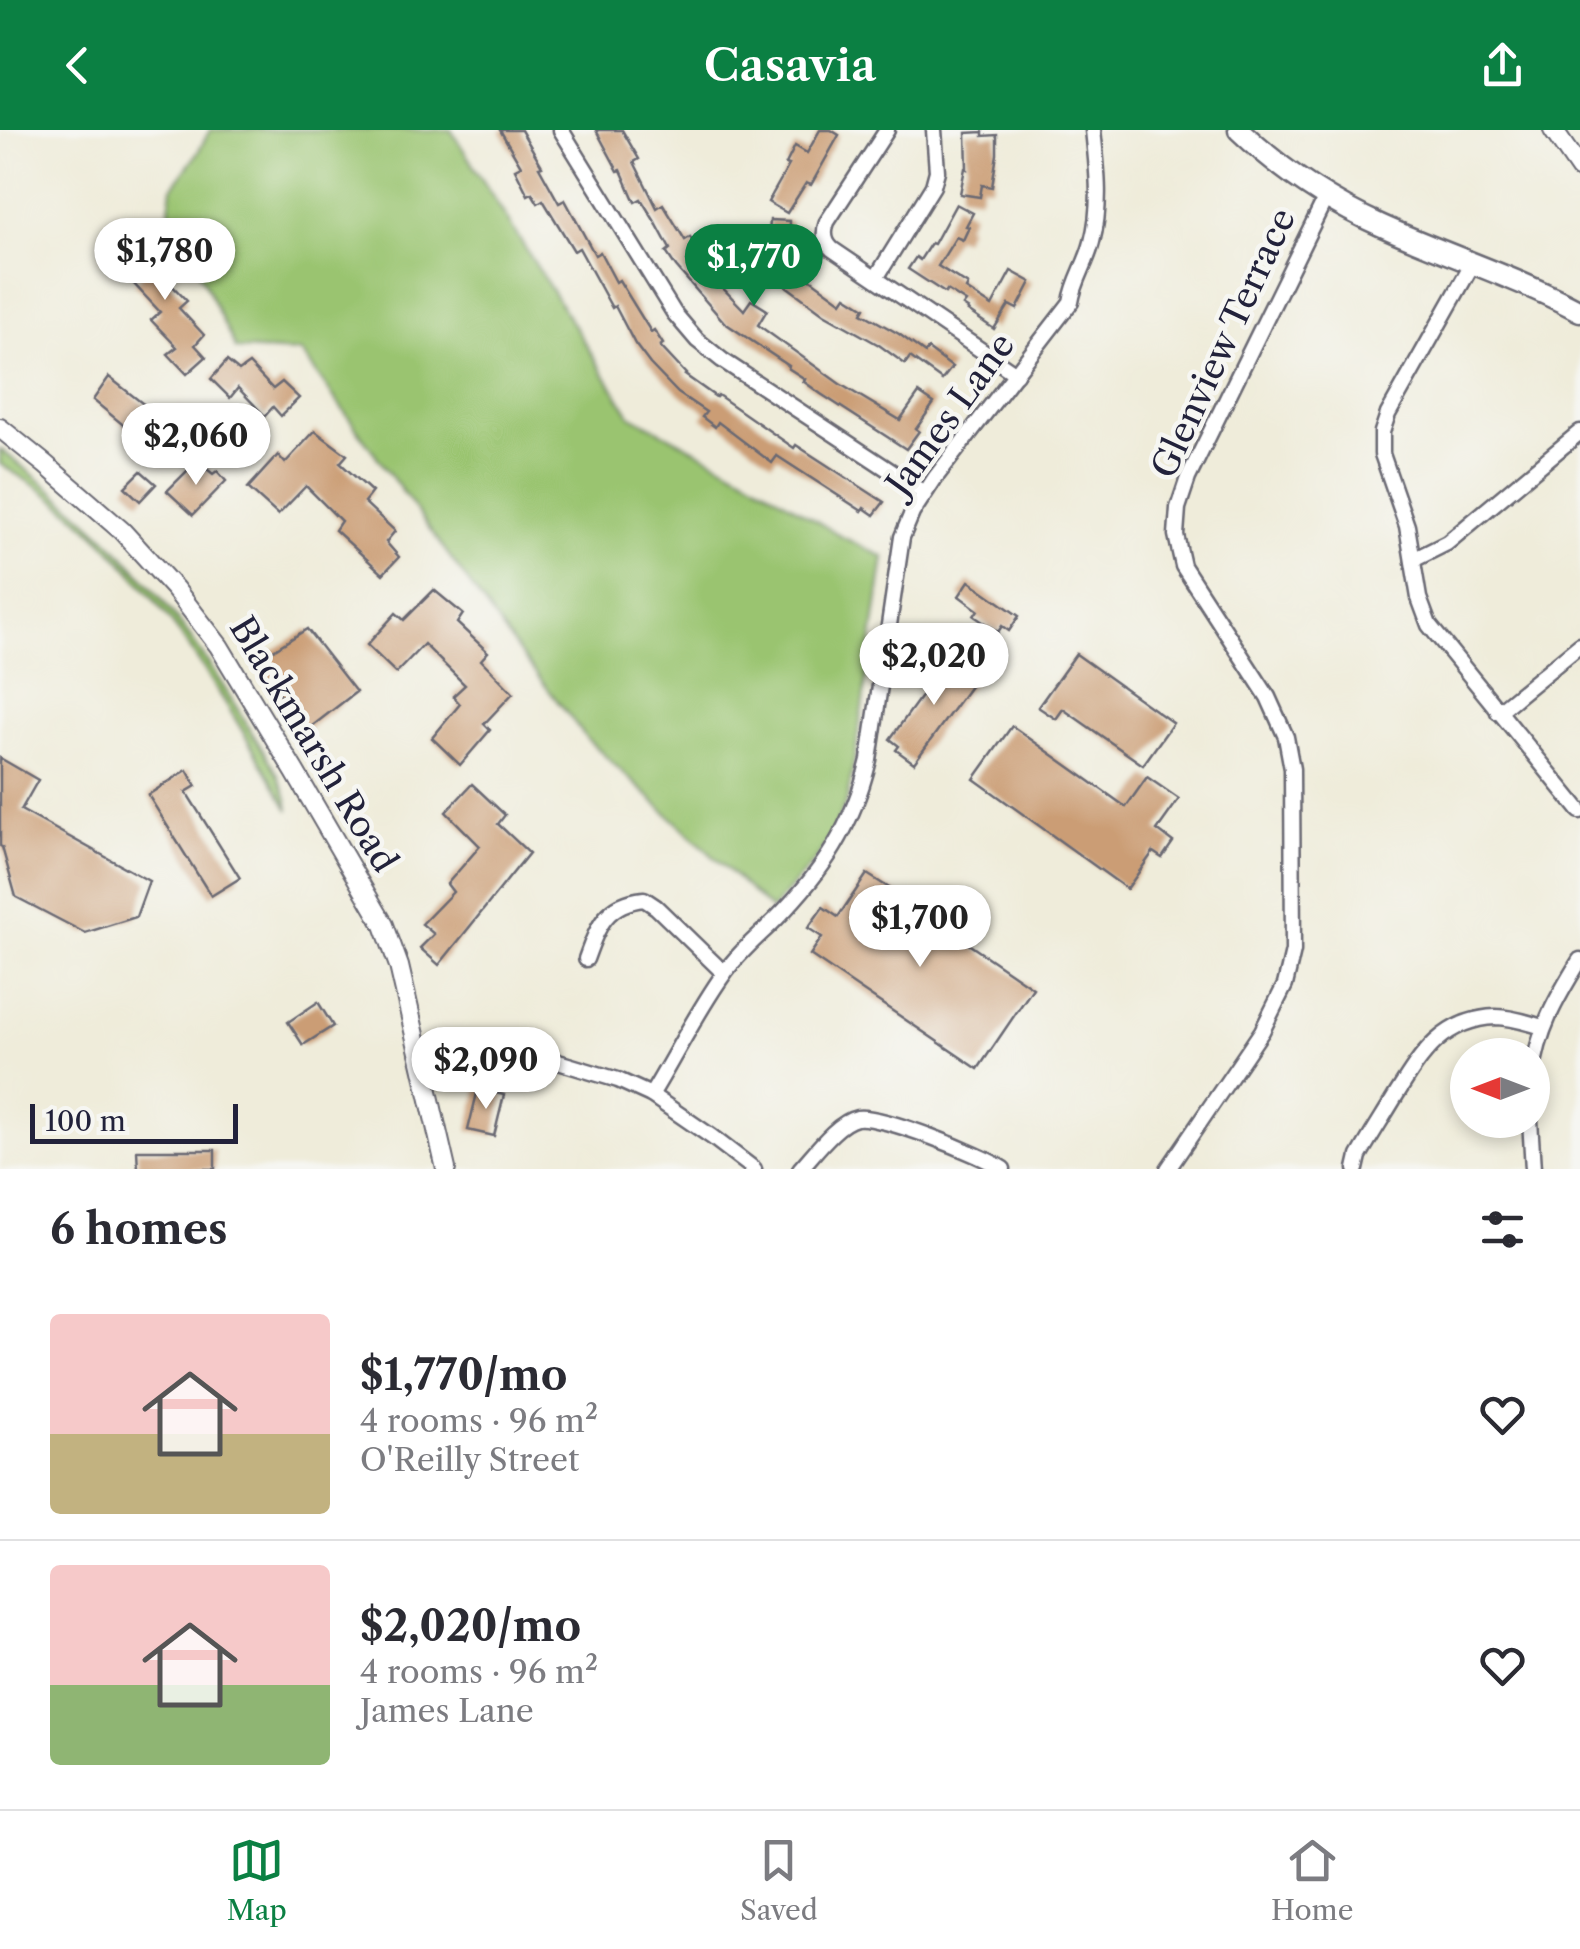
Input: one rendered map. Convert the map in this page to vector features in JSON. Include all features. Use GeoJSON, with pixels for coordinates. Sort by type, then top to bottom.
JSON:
{"type":"FeatureCollection","features":[{"type":"Feature","properties":{"kind":"main road"},"geometry":{"type":"LineString","coordinates":[[1239,130],[1282,167],[1326,197],[1380,225],[1542,292],[1580,312]]}},
{"type":"Feature","properties":{"kind":"street"},"geometry":{"type":"LineString","coordinates":[[561,130],[674,312],[698,340],[722,360],[924,493]]}},
{"type":"Feature","properties":{"kind":"street"},"geometry":{"type":"LineString","coordinates":[[887,130],[827,222],[826,242],[832,250],[1016,374]]}},
{"type":"Feature","properties":{"kind":"street"},"geometry":{"type":"LineString","coordinates":[[876,278],[934,186],[934,130]]}},
{"type":"Feature","properties":{"kind":"street","name":"James Lane"},"geometry":{"type":"LineString","coordinates":[[651,1095],[724,974],[827,861],[851,816],[869,760],[906,525],[924,493],[1072,302],[1098,217],[1093,130]]}},
{"type":"Feature","properties":{"kind":"street"},"geometry":{"type":"LineString","coordinates":[[1553,130],[1580,169]]}},
{"type":"Feature","properties":{"kind":"street","name":"Glenview Terrace"},"geometry":{"type":"LineString","coordinates":[[1168,1169],[1262,1032],[1285,985],[1293,951],[1292,769],[1286,737],[1268,697],[1183,566],[1176,535],[1178,508],[1188,478],[1326,197]]}},
{"type":"Feature","properties":{"kind":"street"},"geometry":{"type":"LineString","coordinates":[[1473,263],[1388,414],[1382,432],[1383,461],[1407,526],[1419,598],[1429,625],[1580,811]]}},
{"type":"Feature","properties":{"kind":"street","name":"Blackmarsh Road"},"geometry":{"type":"LineString","coordinates":[[0,428],[122,531],[175,588],[219,646],[354,870],[400,966],[446,1169]]}},
{"type":"Feature","properties":{"kind":"street"},"geometry":{"type":"LineString","coordinates":[[1413,560],[1448,544],[1580,432]]}},
{"type":"Feature","properties":{"kind":"street"},"geometry":{"type":"LineString","coordinates":[[1498,712],[1580,645]]}},
{"type":"Feature","properties":{"kind":"street"},"geometry":{"type":"LineString","coordinates":[[586,959],[597,931],[614,908],[626,901],[644,899],[724,974]]}},
{"type":"Feature","properties":{"kind":"street"},"geometry":{"type":"LineString","coordinates":[[1540,1038],[1561,990],[1580,960]]}},
{"type":"Feature","properties":{"kind":"street"},"geometry":{"type":"LineString","coordinates":[[1356,1169],[1359,1156],[1421,1055],[1440,1038],[1460,1026],[1494,1017],[1542,1027]]}},
{"type":"Feature","properties":{"kind":"street"},"geometry":{"type":"LineString","coordinates":[[418,1054],[483,1042],[618,1080],[651,1095],[754,1169]]}},
{"type":"Feature","properties":{"kind":"street"},"geometry":{"type":"LineString","coordinates":[[800,1169],[828,1137],[857,1118],[878,1120],[970,1150],[1002,1169]]}},
{"type":"Feature","properties":{"kind":"street"},"geometry":{"type":"LineString","coordinates":[[1531,1138],[1533,1169]]}},
{"type":"Feature","properties":{"kind":"green space"},"geometry":{"type":"Polygon","coordinates":[[[210,130],[451,130],[630,415],[750,479],[842,537],[884,557],[847,800],[818,857],[771,910],[588,740],[519,652],[301,352],[236,349],[169,209],[172,188],[210,130]]]}},
{"type":"Feature","properties":{"kind":"green space"},"geometry":{"type":"Polygon","coordinates":[[[0,449],[93,526],[166,605],[279,777],[289,810],[215,686],[159,606],[95,534],[51,497],[0,464],[0,449]]]}},
{"type":"Feature","properties":{"kind":"building"},"geometry":{"type":"Polygon","coordinates":[[[500,130],[521,130],[559,203],[565,200],[595,255],[600,252],[616,282],[619,280],[651,332],[654,330],[663,344],[660,346],[685,375],[884,502],[874,515],[777,456],[772,463],[718,422],[715,427],[702,417],[706,412],[678,393],[635,344],[579,248],[574,251],[543,200],[538,203],[532,193],[528,195],[515,169],[521,166],[500,130]]]}},
{"type":"Feature","properties":{"kind":"building"},"geometry":{"type":"Polygon","coordinates":[[[596,130],[622,130],[639,159],[634,162],[657,208],[663,204],[685,240],[690,237],[700,257],[718,278],[715,280],[744,310],[751,300],[767,310],[758,325],[840,384],[900,420],[919,393],[934,403],[906,449],[821,394],[789,366],[725,323],[676,267],[657,225],[641,199],[635,202],[596,130]]]}},
{"type":"Feature","properties":{"kind":"building"},"geometry":{"type":"Polygon","coordinates":[[[820,130],[839,135],[811,185],[806,183],[787,213],[768,202],[795,146],[807,153],[820,130]]]}},
{"type":"Feature","properties":{"kind":"building"},"geometry":{"type":"Polygon","coordinates":[[[983,132],[983,136],[997,135],[992,187],[982,185],[980,197],[960,194],[967,169],[966,133],[983,132]]]}},
{"type":"Feature","properties":{"kind":"building"},"geometry":{"type":"Polygon","coordinates":[[[956,204],[973,213],[966,226],[969,227],[963,240],[956,237],[938,266],[992,306],[1011,271],[1031,282],[1017,309],[1009,305],[994,329],[968,311],[963,306],[966,302],[908,269],[916,257],[920,260],[934,244],[956,204]]]}},
{"type":"Feature","properties":{"kind":"building"},"geometry":{"type":"Polygon","coordinates":[[[770,220],[790,221],[789,251],[768,250],[770,220]]]}},
{"type":"Feature","properties":{"kind":"building"},"geometry":{"type":"Polygon","coordinates":[[[134,232],[169,266],[161,274],[187,301],[179,308],[204,335],[195,345],[206,357],[187,374],[168,354],[177,347],[151,320],[160,312],[134,284],[142,277],[119,253],[134,232]]]}},
{"type":"Feature","properties":{"kind":"building"},"geometry":{"type":"Polygon","coordinates":[[[792,261],[842,302],[846,296],[865,308],[862,313],[925,353],[928,349],[952,367],[942,380],[910,357],[905,364],[824,314],[778,280],[792,261]]]}},
{"type":"Feature","properties":{"kind":"building"},"geometry":{"type":"Polygon","coordinates":[[[227,361],[239,371],[249,364],[273,389],[282,382],[299,398],[281,416],[273,407],[265,416],[238,388],[230,398],[211,379],[227,361]]]}},
{"type":"Feature","properties":{"kind":"building"},"geometry":{"type":"Polygon","coordinates":[[[109,377],[174,433],[153,460],[127,437],[132,432],[93,400],[109,377]]]}},
{"type":"Feature","properties":{"kind":"building"},"geometry":{"type":"Polygon","coordinates":[[[315,431],[347,455],[340,463],[372,492],[364,502],[395,531],[386,542],[399,557],[383,574],[335,530],[341,521],[306,486],[278,515],[248,488],[278,455],[285,463],[315,431]]]}},
{"type":"Feature","properties":{"kind":"building"},"geometry":{"type":"Polygon","coordinates":[[[192,466],[200,474],[207,469],[213,474],[217,471],[226,481],[193,515],[167,491],[192,466]]]}},
{"type":"Feature","properties":{"kind":"building"},"geometry":{"type":"Polygon","coordinates":[[[141,471],[156,484],[140,501],[125,487],[141,471]]]}},
{"type":"Feature","properties":{"kind":"building"},"geometry":{"type":"Polygon","coordinates":[[[969,581],[1019,616],[1009,631],[1002,626],[998,632],[974,616],[978,610],[959,596],[969,581]]]}},
{"type":"Feature","properties":{"kind":"building"},"geometry":{"type":"Polygon","coordinates":[[[434,590],[463,614],[457,623],[488,652],[481,660],[513,693],[484,724],[490,730],[460,765],[432,738],[460,704],[453,696],[465,685],[424,644],[396,673],[367,645],[396,613],[404,620],[434,590]]]}},
{"type":"Feature","properties":{"kind":"building"},"geometry":{"type":"Polygon","coordinates":[[[307,629],[356,692],[307,730],[257,663],[307,629]]]}},
{"type":"Feature","properties":{"kind":"building"},"geometry":{"type":"Polygon","coordinates":[[[952,654],[979,674],[914,763],[896,750],[899,746],[890,739],[952,654]]]}},
{"type":"Feature","properties":{"kind":"building"},"geometry":{"type":"Polygon","coordinates":[[[1076,654],[1173,723],[1143,765],[1063,709],[1056,719],[1038,707],[1076,654]]]}},
{"type":"Feature","properties":{"kind":"building"},"geometry":{"type":"Polygon","coordinates":[[[1012,726],[1126,807],[1147,777],[1179,799],[1157,830],[1173,842],[1162,858],[1153,852],[1127,889],[974,779],[1012,726]]]}},
{"type":"Feature","properties":{"kind":"building"},"geometry":{"type":"Polygon","coordinates":[[[0,758],[38,780],[21,810],[149,881],[136,917],[85,933],[16,897],[0,846],[0,758]]]}},
{"type":"Feature","properties":{"kind":"building"},"geometry":{"type":"Polygon","coordinates":[[[187,770],[196,786],[186,792],[240,878],[211,896],[148,795],[187,770]]]}},
{"type":"Feature","properties":{"kind":"building"},"geometry":{"type":"Polygon","coordinates":[[[472,784],[505,815],[498,824],[529,853],[439,965],[420,948],[434,934],[422,924],[453,892],[447,884],[480,846],[446,812],[472,784]]]}},
{"type":"Feature","properties":{"kind":"building"},"geometry":{"type":"Polygon","coordinates":[[[867,874],[1033,988],[978,1069],[810,955],[822,937],[808,928],[823,907],[838,917],[867,874]]]}},
{"type":"Feature","properties":{"kind":"building"},"geometry":{"type":"Polygon","coordinates":[[[318,1002],[333,1026],[303,1045],[288,1022],[318,1002]]]}},
{"type":"Feature","properties":{"kind":"building"},"geometry":{"type":"Polygon","coordinates":[[[478,1089],[504,1095],[494,1136],[468,1130],[478,1089]]]}},
{"type":"Feature","properties":{"kind":"building"},"geometry":{"type":"Polygon","coordinates":[[[137,1150],[215,1150],[215,1169],[138,1169],[137,1150]]]}}]}
